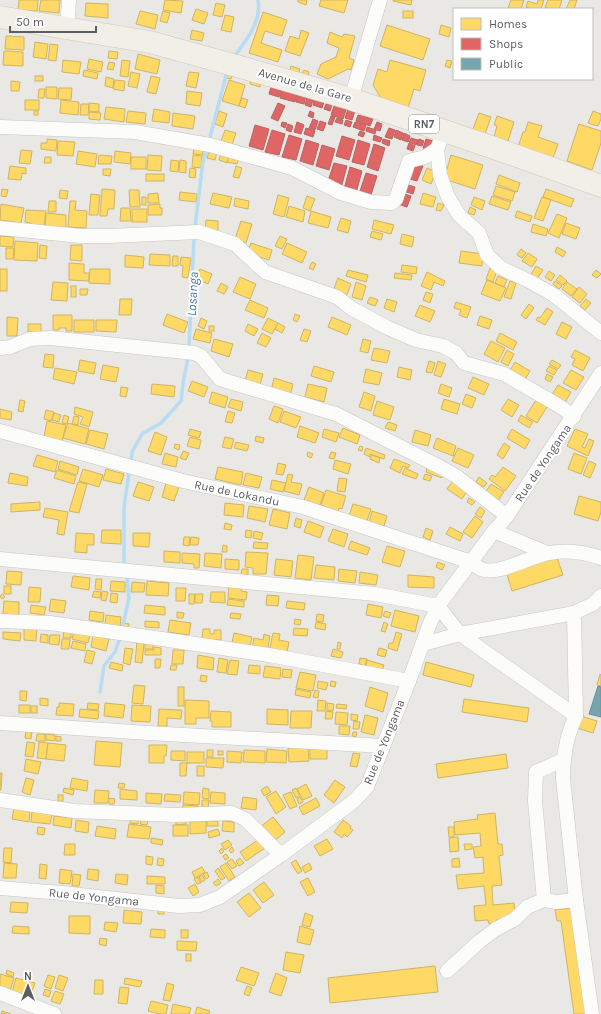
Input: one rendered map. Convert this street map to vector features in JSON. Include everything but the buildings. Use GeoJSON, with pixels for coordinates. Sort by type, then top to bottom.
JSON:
{"type":"FeatureCollection","features":[{"type":"Feature","properties":{"kind":"main road","name":"Avenue de la Gare"},"geometry":{"type":"LineString","coordinates":[[0,17],[150,42],[351,99],[441,140],[601,186]]}},
{"type":"Feature","properties":{"kind":"street"},"geometry":{"type":"LineString","coordinates":[[67,29],[69,0]]}},
{"type":"Feature","properties":{"kind":"street"},"geometry":{"type":"LineString","coordinates":[[351,99],[380,0]]}},
{"type":"Feature","properties":{"kind":"street"},"geometry":{"type":"LineString","coordinates":[[0,127],[135,132],[210,145],[292,168],[341,193],[371,202],[392,203],[396,199],[408,161],[425,157],[441,140]]}},
{"type":"Feature","properties":{"kind":"street"},"geometry":{"type":"LineString","coordinates":[[441,140],[440,175],[448,197],[459,215],[479,233],[487,254],[501,268],[554,295],[601,333]]}},
{"type":"Feature","properties":{"kind":"street"},"geometry":{"type":"LineString","coordinates":[[0,228],[80,236],[199,232],[235,244],[265,272],[337,297],[351,308],[379,323],[416,340],[443,346],[456,353],[464,363],[504,374],[574,416]]}},
{"type":"Feature","properties":{"kind":"street"},"geometry":{"type":"LineString","coordinates":[[0,348],[10,347],[30,339],[50,338],[194,353],[201,356],[220,379],[336,414],[440,467],[456,476],[507,516]]}},
{"type":"Feature","properties":{"kind":"street","name":"Rue de Yongama"},"geometry":{"type":"LineString","coordinates":[[0,888],[62,893],[179,906],[200,905],[220,897],[281,855],[354,801],[367,787],[409,682],[430,623],[438,606],[507,516],[601,373]]}},
{"type":"Feature","properties":{"kind":"street","name":"Rue de Lokandu"},"geometry":{"type":"LineString","coordinates":[[0,431],[183,481],[303,507],[471,562],[482,570],[491,571],[547,553]]}},
{"type":"Feature","properties":{"kind":"street"},"geometry":{"type":"LineString","coordinates":[[494,531],[547,553],[561,551],[576,552],[601,558]]}},
{"type":"Feature","properties":{"kind":"street"},"geometry":{"type":"LineString","coordinates":[[0,559],[375,594],[438,606],[460,634],[576,716]]}},
{"type":"Feature","properties":{"kind":"street"},"geometry":{"type":"LineString","coordinates":[[423,644],[460,634],[574,613],[592,604],[601,596]]}},
{"type":"Feature","properties":{"kind":"street"},"geometry":{"type":"LineString","coordinates":[[574,613],[576,716],[570,729],[563,760],[562,779],[576,900],[592,1014]]}},
{"type":"Feature","properties":{"kind":"street"},"geometry":{"type":"LineString","coordinates":[[0,621],[50,623],[162,638],[269,655],[409,682]]}},
{"type":"Feature","properties":{"kind":"street"},"geometry":{"type":"LineString","coordinates":[[0,723],[383,746]]}},
{"type":"Feature","properties":{"kind":"street"},"geometry":{"type":"LineString","coordinates":[[544,900],[535,801],[536,772],[563,760]]}},
{"type":"Feature","properties":{"kind":"street"},"geometry":{"type":"LineString","coordinates":[[0,800],[74,811],[176,815],[232,813],[245,819],[281,855]]}},
{"type":"Feature","properties":{"kind":"street"},"geometry":{"type":"LineString","coordinates":[[447,971],[480,941],[496,929],[515,919],[527,907],[544,900],[556,902],[576,900]]}},
{"type":"Feature","properties":{"kind":"street"},"geometry":{"type":"LineString","coordinates":[[0,993],[54,1014]]}},
{"type":"Feature","properties":{"kind":"waterway","name":"Losanga"},"geometry":{"type":"LineString","coordinates":[[234,57],[248,37],[258,16],[258,0]]}},
{"type":"Feature","properties":{"kind":"waterway","name":"Losanga"},"geometry":{"type":"LineString","coordinates":[[209,141],[227,72]]}},
{"type":"Feature","properties":{"kind":"waterway","name":"Losanga"},"geometry":{"type":"LineString","coordinates":[[195,227],[203,161],[208,149]]}},
{"type":"Feature","properties":{"kind":"waterway","name":"Losanga"},"geometry":{"type":"LineString","coordinates":[[189,349],[194,238]]}},
{"type":"Feature","properties":{"kind":"waterway","name":"Losanga"},"geometry":{"type":"LineString","coordinates":[[131,464],[132,452],[142,434],[161,423],[181,401],[188,358]]}},
{"type":"Feature","properties":{"kind":"waterway","name":"Losanga"},"geometry":{"type":"LineString","coordinates":[[124,567],[124,507],[129,473]]}},
{"type":"Feature","properties":{"kind":"waterway","name":"Losanga"},"geometry":{"type":"LineString","coordinates":[[122,629],[129,598],[127,576]]}},
{"type":"Feature","properties":{"kind":"waterway","name":"Losanga"},"geometry":{"type":"LineString","coordinates":[[100,692],[104,666],[115,652],[120,638]]}}]}
